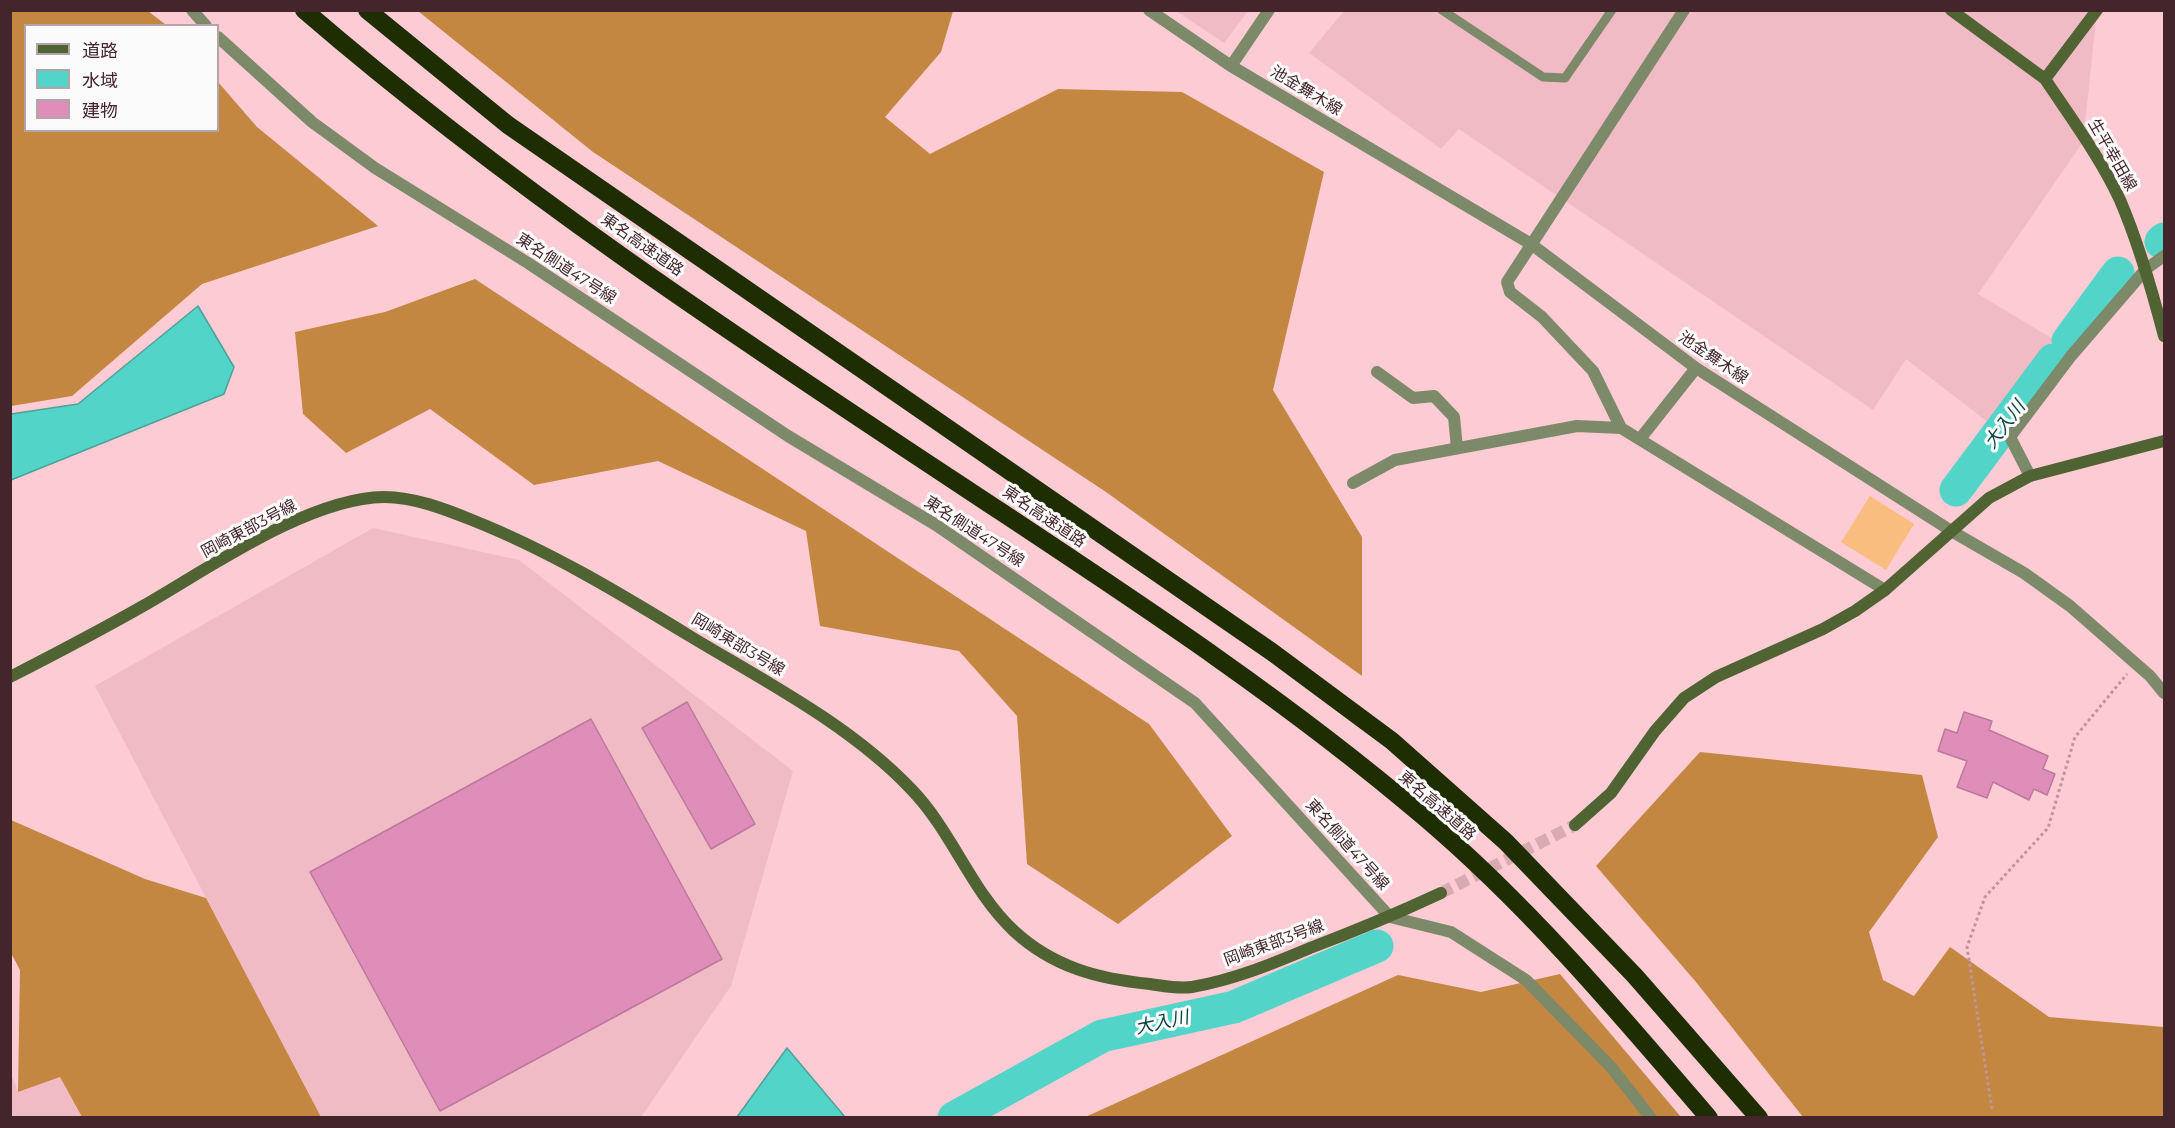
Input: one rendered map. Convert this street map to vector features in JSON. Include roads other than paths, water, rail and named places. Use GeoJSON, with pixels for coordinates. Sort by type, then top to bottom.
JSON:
{"type":"FeatureCollection","features":[{"type":"Feature","properties":{"kind":"highway","name":"東名高速道路"},"geometry":{"type":"LineString","coordinates":[[304,10],[421,108],[542,200],[833,400],[1180,633],[1310,727],[1407,803],[1531,918],[1709,1118]]}},
{"type":"Feature","properties":{"kind":"highway","name":"東名高速道路"},"geometry":{"type":"LineString","coordinates":[[367,10],[508,125],[1272,652],[1392,741],[1506,842],[1635,976],[1759,1118]]}},
{"type":"Feature","properties":{"kind":"street"},"geometry":{"type":"LineString","coordinates":[[192,10],[204,24]]}},
{"type":"Feature","properties":{"kind":"street","name":"池金舞木線"},"geometry":{"type":"LineString","coordinates":[[1149,10],[1231,66],[1531,244],[1696,368],[1953,532],[2024,573],[2060,599],[2136,663],[2164,693]]}},
{"type":"Feature","properties":{"kind":"street"},"geometry":{"type":"LineString","coordinates":[[1231,66],[1269,10]]}},
{"type":"Feature","properties":{"kind":"street"},"geometry":{"type":"LineString","coordinates":[[1621,428],[1593,371],[1542,317],[1510,292],[1507,282],[1684,10]]}},
{"type":"Feature","properties":{"kind":"street"},"geometry":{"type":"LineString","coordinates":[[1951,10],[2045,78],[2097,10]]}},
{"type":"Feature","properties":{"kind":"street","name":"東名側道47号線"},"geometry":{"type":"LineString","coordinates":[[219,38],[312,122],[375,168],[528,262],[788,436],[936,525],[1195,703],[1390,917]]}},
{"type":"Feature","properties":{"kind":"street","name":"生平幸田線"},"geometry":{"type":"LineString","coordinates":[[2045,78],[2102,166],[2120,200],[2146,269],[2164,336]]}},
{"type":"Feature","properties":{"kind":"street"},"geometry":{"type":"LineString","coordinates":[[2030,476],[2010,437],[2071,356],[2146,269],[2164,256]]}},
{"type":"Feature","properties":{"kind":"street"},"geometry":{"type":"LineString","coordinates":[[1640,439],[1696,368]]}},
{"type":"Feature","properties":{"kind":"street"},"geometry":{"type":"LineString","coordinates":[[1377,372],[1413,398],[1434,396],[1454,417],[1457,448]]}},
{"type":"Feature","properties":{"kind":"street"},"geometry":{"type":"LineString","coordinates":[[1353,483],[1395,460],[1577,426],[1621,428],[1885,590]]}},
{"type":"Feature","properties":{"kind":"street"},"geometry":{"type":"LineString","coordinates":[[1575,825],[1611,793],[1655,731],[1684,698],[1716,677],[1823,629],[1885,590],[1989,498],[2030,476],[2164,441]]}},
{"type":"Feature","properties":{"kind":"street","name":"岡崎東部3号線"},"geometry":{"type":"LineString","coordinates":[[10,677],[103,629],[242,549],[308,516],[349,502],[386,497],[435,505],[498,530],[582,571],[789,696],[885,761],[921,798],[980,890],[1011,928],[1043,955],[1082,973],[1125,982],[1187,988],[1246,974],[1390,917],[1441,893]]}},
{"type":"Feature","properties":{"kind":"street"},"geometry":{"type":"LineString","coordinates":[[1390,917],[1451,932],[1526,980],[1611,1067],[1651,1118]]}},
{"type":"Feature","properties":{"kind":"lane"},"geometry":{"type":"LineString","coordinates":[[1442,10],[1543,77],[1565,78],[1612,10]]}},
{"type":"Feature","properties":{"kind":"water"},"geometry":{"type":"Polygon","coordinates":[[[198,306],[234,367],[224,394],[11,480],[11,414],[78,404],[198,306]]]}},
{"type":"Feature","properties":{"kind":"water"},"geometry":{"type":"Polygon","coordinates":[[[787,1048],[845,1117],[737,1117],[787,1048]]]}},
{"type":"Feature","properties":{"kind":"waterway","name":"大入川"},"geometry":{"type":"LineString","coordinates":[[2161,242],[2164,239]]}},
{"type":"Feature","properties":{"kind":"waterway","name":"大入川"},"geometry":{"type":"LineString","coordinates":[[2068,341],[2118,273]]}},
{"type":"Feature","properties":{"kind":"waterway","name":"大入川"},"geometry":{"type":"LineString","coordinates":[[1956,490],[2053,360]]}},
{"type":"Feature","properties":{"kind":"waterway","name":"大入川"},"geometry":{"type":"LineString","coordinates":[[954,1118],[1102,1036],[1234,1007],[1377,946]]}},
{"type":"Feature","properties":{"kind":"tunnel"},"geometry":{"type":"LineString","coordinates":[[1441,893],[1575,825]]}}]}
